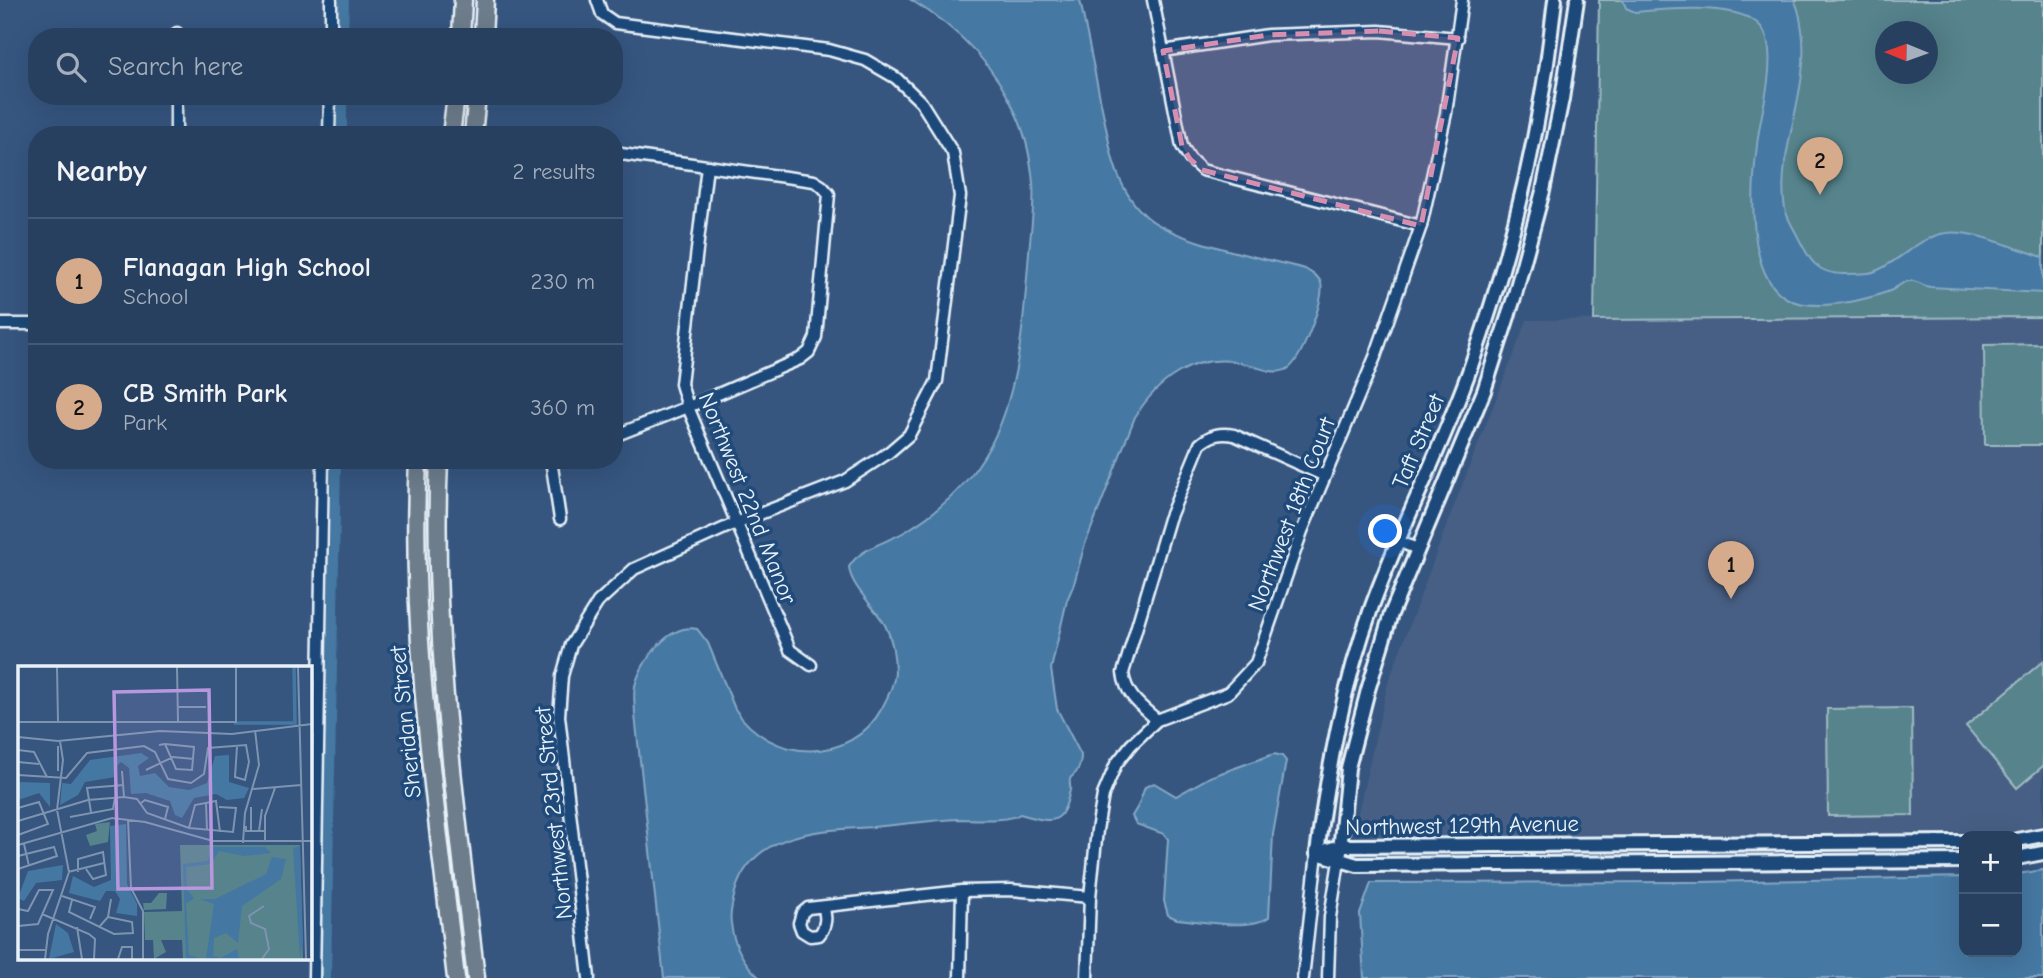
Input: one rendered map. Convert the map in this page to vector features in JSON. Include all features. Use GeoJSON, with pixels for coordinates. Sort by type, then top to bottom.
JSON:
{"type":"FeatureCollection","features":[{"type":"Feature","properties":{"kind":"main road"},"geometry":{"type":"LineString","coordinates":[[461,28],[463,0]]}},
{"type":"Feature","properties":{"kind":"main road"},"geometry":{"type":"LineString","coordinates":[[483,28],[485,0]]}},
{"type":"Feature","properties":{"kind":"main road"},"geometry":{"type":"LineString","coordinates":[[452,126],[455,105]]}},
{"type":"Feature","properties":{"kind":"main road"},"geometry":{"type":"LineString","coordinates":[[474,126],[476,105]]}},
{"type":"Feature","properties":{"kind":"main road","name":"Sheridan Street"},"geometry":{"type":"LineString","coordinates":[[418,469],[415,514],[417,614],[456,978]]}},
{"type":"Feature","properties":{"kind":"main road","name":"Sheridan Street"},"geometry":{"type":"LineString","coordinates":[[439,469],[438,618],[452,775],[476,978]]}},
{"type":"Feature","properties":{"kind":"street"},"geometry":{"type":"LineString","coordinates":[[331,0],[331,28]]}},
{"type":"Feature","properties":{"kind":"street","name":"Northwest 23rd Street"},"geometry":{"type":"LineString","coordinates":[[589,978],[559,716],[562,676],[571,645],[598,602],[634,569],[736,523],[845,481],[888,453],[909,435],[937,381],[960,196],[953,153],[922,102],[896,78],[865,60],[829,50],[615,23],[602,14],[597,0]]}},
{"type":"Feature","properties":{"kind":"street"},"geometry":{"type":"LineString","coordinates":[[1153,0],[1182,146],[1190,159],[1202,170],[1421,226]]}},
{"type":"Feature","properties":{"kind":"street","name":"Northwest 18th Court"},"geometry":{"type":"LineString","coordinates":[[1087,978],[1090,897],[1103,795],[1116,764],[1157,720],[1228,693],[1256,663],[1302,531],[1375,357],[1421,226],[1446,113],[1462,0]]}},
{"type":"Feature","properties":{"kind":"street","name":"Taft Street"},"geometry":{"type":"LineString","coordinates":[[1303,978],[1329,766],[1347,684],[1372,607],[1458,402],[1495,292],[1542,95],[1555,0]]}},
{"type":"Feature","properties":{"kind":"street","name":"Taft Street"},"geometry":{"type":"LineString","coordinates":[[1328,978],[1330,917],[1341,846],[1348,768],[1364,703],[1391,614],[1484,391],[1514,298],[1543,191],[1562,99],[1577,0]]}},
{"type":"Feature","properties":{"kind":"street"},"geometry":{"type":"LineString","coordinates":[[1163,51],[1268,35],[1379,31],[1458,38]]}},
{"type":"Feature","properties":{"kind":"street"},"geometry":{"type":"LineString","coordinates":[[176,105],[176,126]]}},
{"type":"Feature","properties":{"kind":"street"},"geometry":{"type":"LineString","coordinates":[[329,126],[330,105]]}},
{"type":"Feature","properties":{"kind":"street"},"geometry":{"type":"LineString","coordinates":[[623,154],[814,181],[829,194],[816,337],[809,352],[800,359],[688,408],[623,433]]}},
{"type":"Feature","properties":{"kind":"street","name":"Northwest 22nd Manor"},"geometry":{"type":"LineString","coordinates":[[707,166],[681,384],[688,408],[790,650],[811,665]]}},
{"type":"Feature","properties":{"kind":"street"},"geometry":{"type":"LineString","coordinates":[[0,324],[28,324]]}},
{"type":"Feature","properties":{"kind":"street"},"geometry":{"type":"LineString","coordinates":[[1157,720],[1132,697],[1125,685],[1123,673],[1168,519],[1200,444],[1210,436],[1224,433],[1234,435],[1325,476]]}},
{"type":"Feature","properties":{"kind":"street"},"geometry":{"type":"LineString","coordinates":[[314,978],[323,469]]}},
{"type":"Feature","properties":{"kind":"street"},"geometry":{"type":"LineString","coordinates":[[552,469],[560,519]]}},
{"type":"Feature","properties":{"kind":"street"},"geometry":{"type":"LineString","coordinates":[[1398,541],[1417,549]]}},
{"type":"Feature","properties":{"kind":"street"},"geometry":{"type":"LineString","coordinates":[[2022,839],[2043,835]]}},
{"type":"Feature","properties":{"kind":"street"},"geometry":{"type":"LineString","coordinates":[[1804,842],[1818,861]]}},
{"type":"Feature","properties":{"kind":"street","name":"Northwest 129th Avenue"},"geometry":{"type":"LineString","coordinates":[[1317,853],[1341,846],[1959,842]]}},
{"type":"Feature","properties":{"kind":"street","name":"Northwest 129th Avenue"},"geometry":{"type":"LineString","coordinates":[[1317,853],[1357,865],[1959,861]]}},
{"type":"Feature","properties":{"kind":"street"},"geometry":{"type":"LineString","coordinates":[[2022,857],[2043,853]]}},
{"type":"Feature","properties":{"kind":"street"},"geometry":{"type":"LineString","coordinates":[[823,907],[962,891],[1010,890],[1090,897]]}},
{"type":"Feature","properties":{"kind":"street"},"geometry":{"type":"LineString","coordinates":[[960,978],[962,891]]}},
{"type":"Feature","properties":{"kind":"highlighted area"},"geometry":{"type":"Polygon","coordinates":[[[1379,31],[1458,38],[1421,226],[1202,170],[1190,159],[1182,146],[1163,51],[1268,35],[1379,31]]]}},
{"type":"Feature","properties":{"kind":"shaded area"},"geometry":{"type":"Polygon","coordinates":[[[911,0],[1080,0],[1113,161],[1124,188],[1134,203],[1147,217],[1179,235],[1222,249],[1305,269],[1321,283],[1320,302],[1306,341],[1289,368],[1277,372],[1243,363],[1221,361],[1191,366],[1154,392],[1135,417],[1084,547],[1067,600],[1051,669],[1057,709],[1081,755],[1078,769],[1070,779],[1067,802],[1059,816],[1048,820],[1020,814],[999,819],[937,820],[832,830],[791,838],[772,845],[756,857],[744,872],[735,892],[731,911],[732,931],[737,946],[744,960],[760,978],[664,978],[635,715],[635,686],[643,666],[667,638],[676,632],[697,629],[708,643],[735,709],[750,727],[768,740],[789,748],[810,750],[831,748],[851,740],[868,727],[882,708],[892,686],[895,661],[888,631],[854,582],[849,567],[867,550],[899,535],[924,519],[964,483],[992,442],[1012,386],[1022,329],[1033,209],[1032,175],[1025,140],[1008,97],[986,64],[959,35],[911,0]]]}},
{"type":"Feature","properties":{"kind":"shaded area"},"geometry":{"type":"Polygon","coordinates":[[[1623,0],[1794,0],[1802,30],[1802,76],[1788,144],[1783,188],[1785,209],[1790,221],[1804,250],[1819,268],[1835,274],[1873,272],[1936,235],[1967,234],[2043,257],[2043,293],[1930,287],[1913,281],[1904,282],[1877,295],[1838,304],[1810,305],[1788,299],[1774,288],[1764,271],[1758,251],[1753,206],[1758,134],[1769,62],[1767,38],[1756,22],[1731,12],[1698,9],[1635,12],[1626,8],[1623,0]]]}},
{"type":"Feature","properties":{"kind":"shaded area"},"geometry":{"type":"Polygon","coordinates":[[[2043,317],[2043,824],[2022,832],[1373,836],[1357,817],[1388,683],[1527,320],[2043,317]]]}},
{"type":"Feature","properties":{"kind":"shaded area"},"geometry":{"type":"Polygon","coordinates":[[[1274,754],[1282,756],[1286,761],[1273,834],[1269,917],[1238,924],[1177,919],[1168,915],[1164,901],[1168,839],[1164,834],[1136,824],[1132,816],[1145,787],[1154,783],[1176,796],[1210,777],[1274,754]]]}},
{"type":"Feature","properties":{"kind":"shaded area"},"geometry":{"type":"Polygon","coordinates":[[[2043,870],[2043,978],[1364,978],[1360,914],[1371,883],[1699,882],[1959,877],[1959,957],[2022,957],[2022,873],[2043,870]]]}},
{"type":"Feature","properties":{"kind":"green space"},"geometry":{"type":"Polygon","coordinates":[[[1599,0],[2043,0],[2043,317],[1594,320],[1599,0]]]}},
{"type":"Feature","properties":{"kind":"green space"},"geometry":{"type":"Polygon","coordinates":[[[2043,344],[2043,445],[1985,445],[1984,345],[2043,344]]]}},
{"type":"Feature","properties":{"kind":"green space"},"geometry":{"type":"Polygon","coordinates":[[[2043,661],[2043,766],[2017,788],[1966,726],[2043,661]]]}},
{"type":"Feature","properties":{"kind":"green space"},"geometry":{"type":"Polygon","coordinates":[[[1912,708],[1913,815],[1828,816],[1827,709],[1912,708]]]}},
{"type":"Feature","properties":{"kind":"waterway"},"geometry":{"type":"LineString","coordinates":[[343,28],[344,0]]}},
{"type":"Feature","properties":{"kind":"waterway"},"geometry":{"type":"LineString","coordinates":[[342,105],[342,126]]}},
{"type":"Feature","properties":{"kind":"waterway"},"geometry":{"type":"LineString","coordinates":[[326,978],[336,469]]}},
{"type":"Feature","properties":{"kind":"place","name":"CB Smith Park"},"geometry":{"type":"Point","coordinates":[1820,195]}},
{"type":"Feature","properties":{"kind":"place","name":"Flanagan High School"},"geometry":{"type":"Point","coordinates":[1731,599]}}]}
